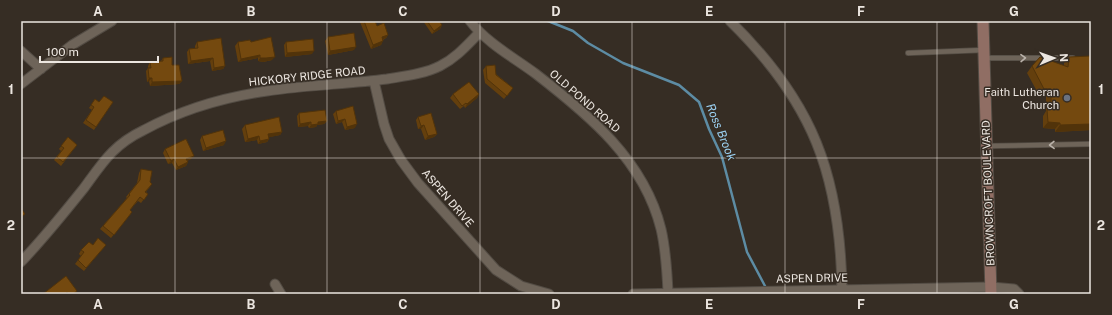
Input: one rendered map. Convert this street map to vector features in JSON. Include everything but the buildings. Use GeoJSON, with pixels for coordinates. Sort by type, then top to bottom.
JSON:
{"type":"FeatureCollection","features":[{"type":"Feature","properties":{"kind":"main road","name":"BROWNCROFT BOULEVARD"},"geometry":{"type":"LineString","coordinates":[[983,21],[991,290]]}},
{"type":"Feature","properties":{"kind":"street"},"geometry":{"type":"LineString","coordinates":[[21,84],[72,45],[112,21]]}},
{"type":"Feature","properties":{"kind":"street","name":"OLD POND ROAD"},"geometry":{"type":"LineString","coordinates":[[470,21],[479,32],[537,75],[596,124],[628,159],[645,187],[656,214],[666,255],[668,292]]}},
{"type":"Feature","properties":{"kind":"street"},"geometry":{"type":"LineString","coordinates":[[730,21],[761,52],[803,114],[813,134],[829,178],[834,197],[842,254],[842,289]]}},
{"type":"Feature","properties":{"kind":"street","name":"HICKORY RIDGE ROAD"},"geometry":{"type":"LineString","coordinates":[[21,262],[84,188],[99,165],[125,141],[143,130],[187,112],[244,95],[280,89],[374,81],[420,73],[441,65],[463,49],[479,32]]}},
{"type":"Feature","properties":{"kind":"street"},"geometry":{"type":"LineString","coordinates":[[21,51],[41,69]]}},
{"type":"Feature","properties":{"kind":"street","name":"ASPEN DRIVE"},"geometry":{"type":"LineString","coordinates":[[374,81],[389,139],[401,160],[418,183],[496,270],[521,286],[548,294]]}},
{"type":"Feature","properties":{"kind":"street"},"geometry":{"type":"LineString","coordinates":[[275,284],[281,294]]}},
{"type":"Feature","properties":{"kind":"street","name":"ASPEN DRIVE"},"geometry":{"type":"LineString","coordinates":[[633,294],[842,289],[1014,289],[1019,294]]}},
{"type":"Feature","properties":{"kind":"lane"},"geometry":{"type":"LineString","coordinates":[[908,53],[984,54],[1076,58]]}},
{"type":"Feature","properties":{"kind":"lane"},"geometry":{"type":"LineString","coordinates":[[987,146],[1091,144]]}},
{"type":"Feature","properties":{"kind":"waterway","name":"Ross Brook"},"geometry":{"type":"LineString","coordinates":[[548,21],[573,31],[588,43],[623,63],[679,85],[699,102],[722,157],[747,252],[765,286]]}},
{"type":"Feature","properties":{"kind":"place","name":"Faith Lutheran Church"},"geometry":{"type":"Point","coordinates":[1067,98]}}]}
